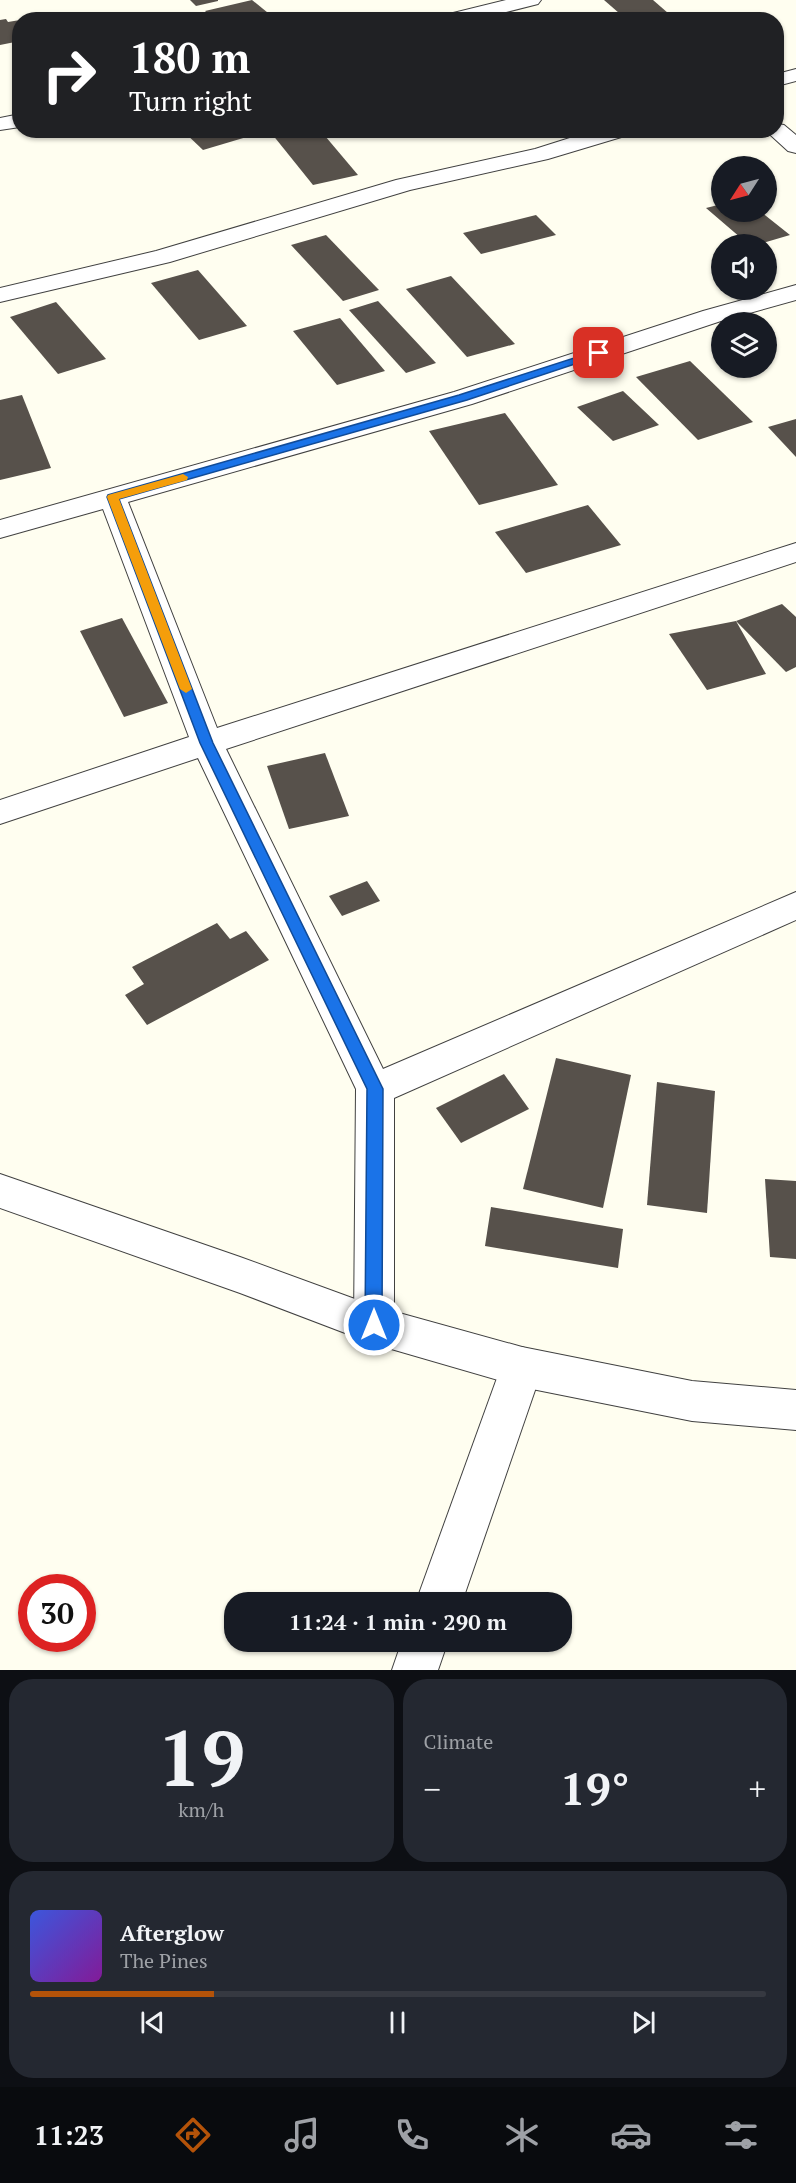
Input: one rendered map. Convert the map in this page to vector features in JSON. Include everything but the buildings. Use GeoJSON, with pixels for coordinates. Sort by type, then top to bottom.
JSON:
{"type":"FeatureCollection","features":[{"type":"Feature","properties":{"kind":"street"},"geometry":{"type":"LineString","coordinates":[[481,12],[531,0]]}},
{"type":"Feature","properties":{"kind":"street"},"geometry":{"type":"LineString","coordinates":[[784,137],[796,147]]}},
{"type":"Feature","properties":{"kind":"street"},"geometry":{"type":"LineString","coordinates":[[0,295],[162,256],[404,185],[540,154],[593,138]]}},
{"type":"Feature","properties":{"kind":"street"},"geometry":{"type":"LineString","coordinates":[[0,529],[463,398],[712,316],[796,292]]}},
{"type":"Feature","properties":{"kind":"street"},"geometry":{"type":"LineString","coordinates":[[112,497],[207,743],[375,1089],[374,1325]]}},
{"type":"Feature","properties":{"kind":"street"},"geometry":{"type":"LineString","coordinates":[[0,812],[796,552]]}},
{"type":"Feature","properties":{"kind":"street"},"geometry":{"type":"LineString","coordinates":[[375,1089],[796,905]]}},
{"type":"Feature","properties":{"kind":"street"},"geometry":{"type":"LineString","coordinates":[[0,1191],[240,1275],[374,1325],[522,1366],[692,1401],[796,1410]]}},
{"type":"Feature","properties":{"kind":"street"},"geometry":{"type":"LineString","coordinates":[[443,1592],[522,1366]]}},
{"type":"Feature","properties":{"kind":"street"},"geometry":{"type":"LineString","coordinates":[[415,1670],[421,1652]]}},
{"type":"Feature","properties":{"kind":"slow traffic"},"geometry":{"type":"LineString","coordinates":[[183,477],[112,497],[186,689]]}},
{"type":"Feature","properties":{"kind":"route"},"geometry":{"type":"LineString","coordinates":[[374,1325],[375,1089],[207,743],[112,497],[463,398],[599,353]]}}]}
